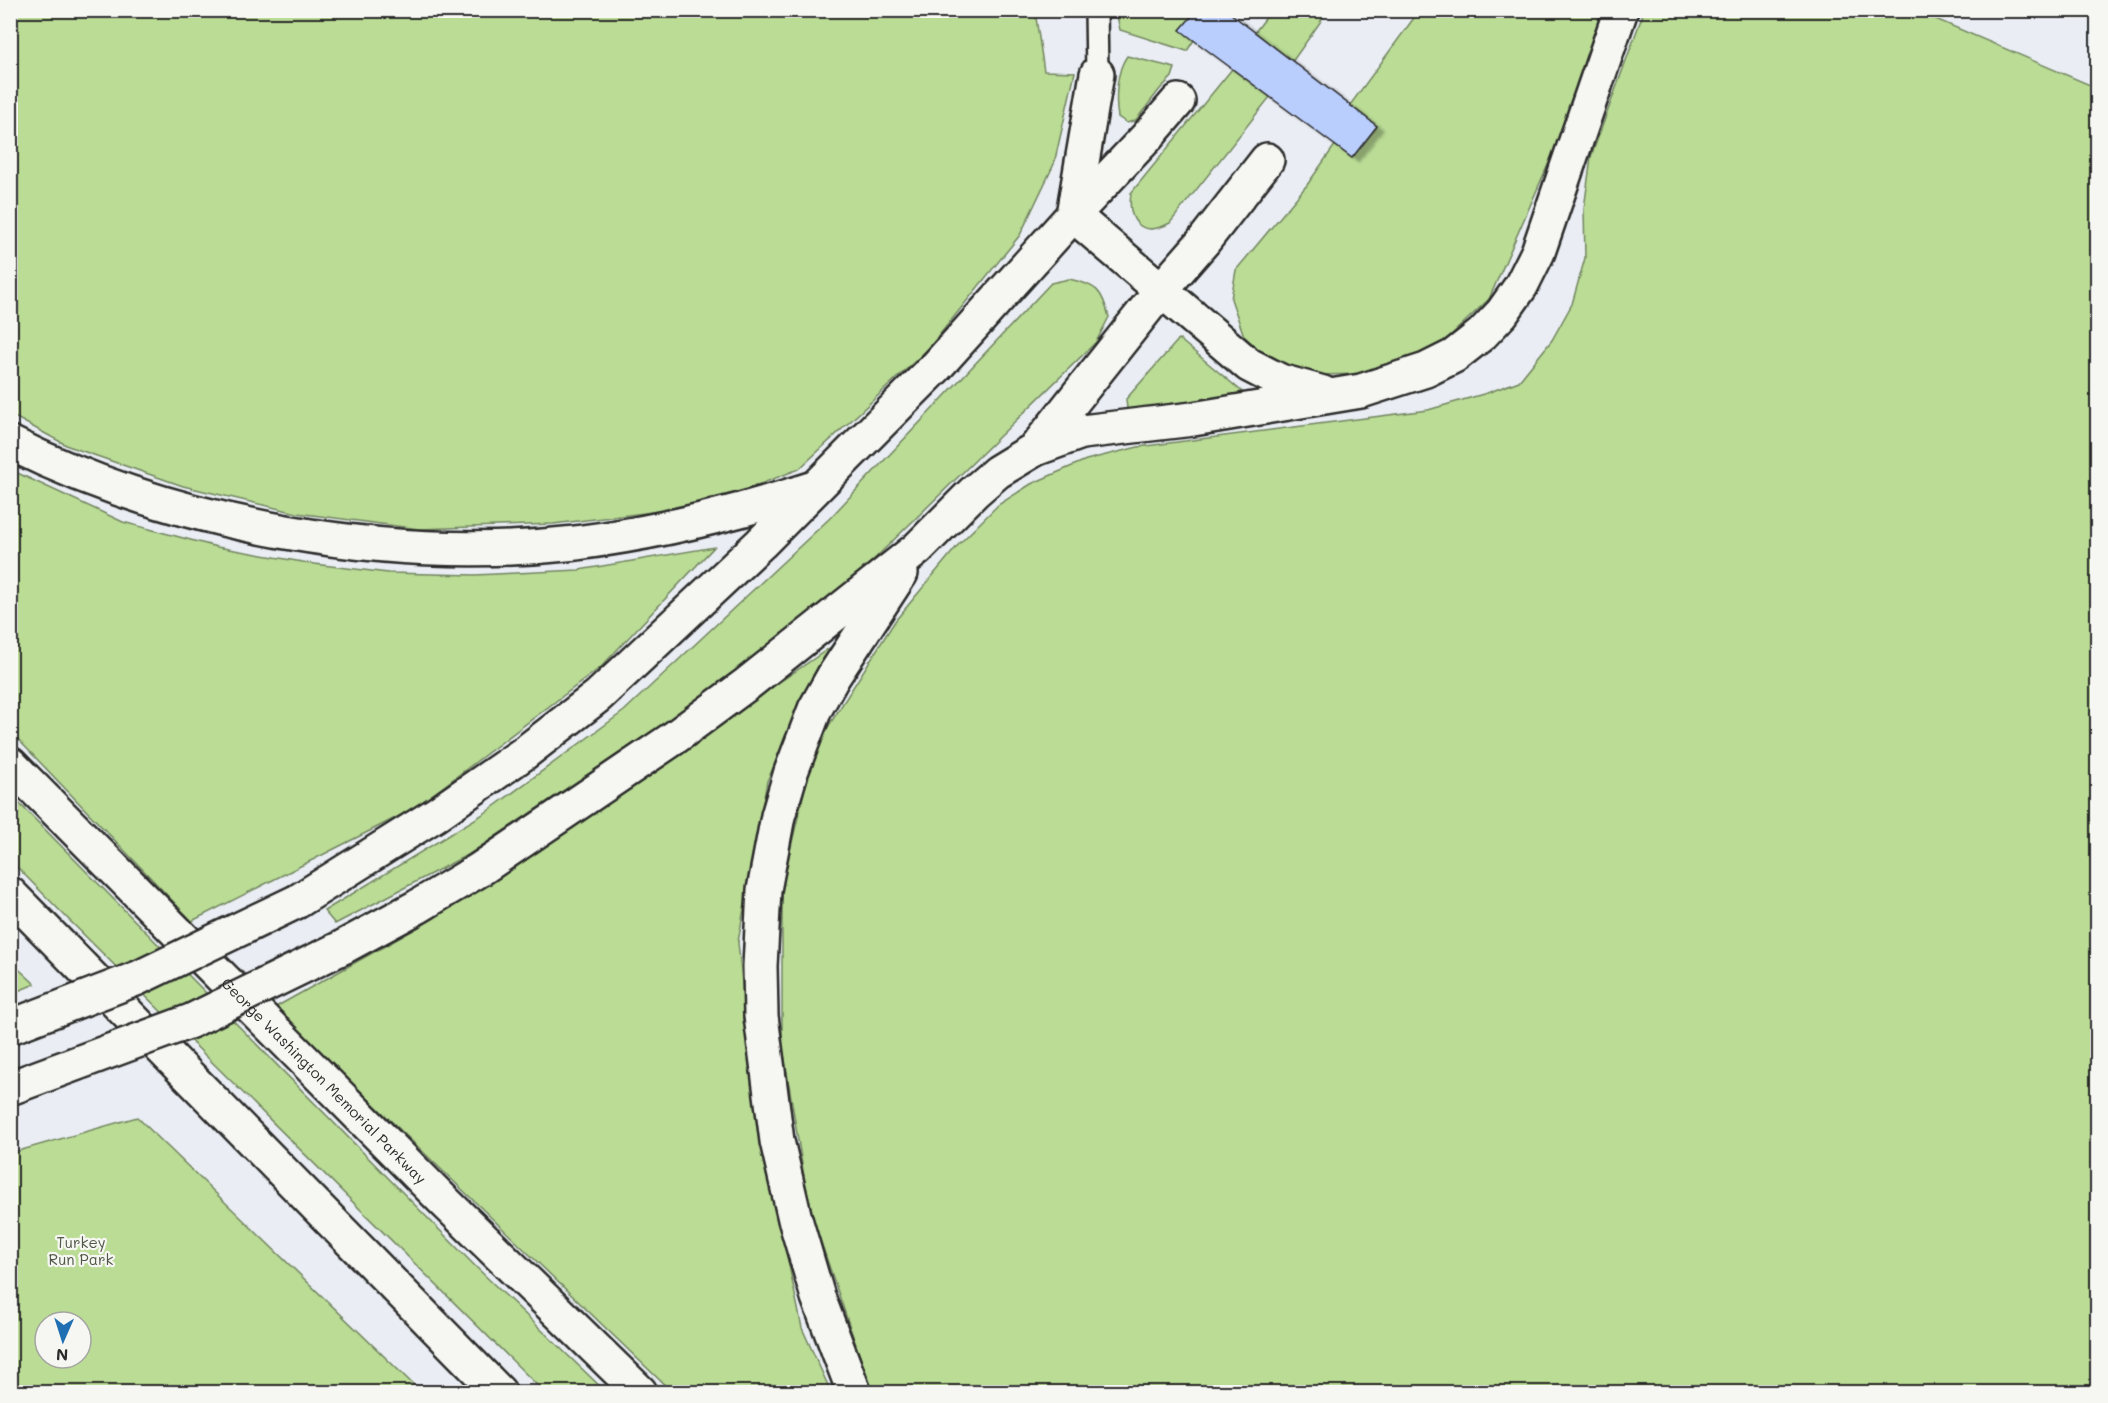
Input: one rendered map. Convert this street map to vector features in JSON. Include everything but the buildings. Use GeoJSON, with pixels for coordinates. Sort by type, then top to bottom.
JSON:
{"type":"FeatureCollection","features":[{"type":"Feature","properties":{"kind":"main road"},"geometry":{"type":"LineString","coordinates":[[10,1088],[191,1021],[343,947],[417,908],[479,870],[674,738],[747,684],[917,549],[997,472],[1035,449],[1082,432],[1193,419],[1361,391],[1426,370],[1455,356],[1482,334],[1502,313],[1521,286],[1538,252],[1621,10]]}},
{"type":"Feature","properties":{"kind":"main road"},"geometry":{"type":"LineString","coordinates":[[1073,215],[1097,74]]}},
{"type":"Feature","properties":{"kind":"main road"},"geometry":{"type":"LineString","coordinates":[[10,1027],[138,978],[298,901],[435,816],[524,754],[597,696],[760,543],[936,367],[1178,101]]}},
{"type":"Feature","properties":{"kind":"main road"},"geometry":{"type":"LineString","coordinates":[[1035,449],[1267,160]]}},
{"type":"Feature","properties":{"kind":"main road"},"geometry":{"type":"LineString","coordinates":[[1073,215],[1249,365],[1280,381],[1334,395]]}},
{"type":"Feature","properties":{"kind":"main road"},"geometry":{"type":"LineString","coordinates":[[10,443],[121,490],[220,518],[316,537],[389,544],[478,548],[575,543],[669,528],[767,503],[815,487]]}},
{"type":"Feature","properties":{"kind":"main road"},"geometry":{"type":"LineString","coordinates":[[854,1392],[818,1297],[795,1219],[777,1141],[761,1016],[760,966],[764,890],[777,816],[791,772],[816,709],[833,677],[917,549]]}},
{"type":"Feature","properties":{"kind":"main road","name":"George Washington Memorial Parkway"},"geometry":{"type":"LineString","coordinates":[[10,764],[443,1200],[640,1392]]}},
{"type":"Feature","properties":{"kind":"main road"},"geometry":{"type":"LineString","coordinates":[[10,894],[499,1392]]}},
{"type":"Feature","properties":{"kind":"main road"},"geometry":{"type":"LineString","coordinates":[[10,903],[51,935]]}},
{"type":"Feature","properties":{"kind":"lane"},"geometry":{"type":"LineString","coordinates":[[1096,10],[1097,74]]}},
{"type":"Feature","properties":{"kind":"green space"},"geometry":{"type":"Polygon","coordinates":[[[10,11],[1035,11],[1044,71],[1075,72],[1054,164],[1020,235],[928,349],[799,469],[703,506],[553,524],[419,529],[297,513],[183,486],[68,446],[11,415],[10,11]]]}},
{"type":"Feature","properties":{"kind":"green space"},"geometry":{"type":"Polygon","coordinates":[[[1116,11],[1197,11],[1194,40],[1187,51],[1120,30],[1116,11]]]}},
{"type":"Feature","properties":{"kind":"green space"},"geometry":{"type":"Polygon","coordinates":[[[1271,11],[1324,11],[1321,21],[1292,62],[1255,32],[1271,11]]]}},
{"type":"Feature","properties":{"kind":"green space"},"geometry":{"type":"Polygon","coordinates":[[[1419,11],[1604,11],[1565,126],[1489,299],[1431,354],[1372,374],[1308,375],[1269,360],[1244,336],[1231,299],[1236,270],[1307,185],[1335,145],[1352,158],[1377,127],[1350,105],[1419,11]]]}},
{"type":"Feature","properties":{"kind":"green space"},"geometry":{"type":"Polygon","coordinates":[[[1644,11],[1917,11],[2097,88],[2097,1392],[872,1392],[809,1207],[782,1042],[782,885],[814,749],[895,621],[959,544],[998,505],[1031,484],[1086,460],[1138,447],[1428,410],[1519,381],[1552,340],[1572,304],[1585,258],[1584,209],[1591,157],[1644,11]]]}},
{"type":"Feature","properties":{"kind":"green space"},"geometry":{"type":"Polygon","coordinates":[[[1127,56],[1175,68],[1172,77],[1136,120],[1127,123],[1118,117],[1117,85],[1123,62],[1127,56]]]}},
{"type":"Feature","properties":{"kind":"green space"},"geometry":{"type":"Polygon","coordinates":[[[1232,69],[1270,97],[1170,223],[1152,229],[1144,228],[1138,224],[1131,212],[1131,193],[1232,69]]]}},
{"type":"Feature","properties":{"kind":"green space"},"geometry":{"type":"Polygon","coordinates":[[[1069,279],[1097,290],[1104,301],[1109,317],[1096,342],[863,570],[706,695],[469,854],[335,924],[324,911],[485,813],[624,711],[830,518],[1051,283],[1069,279]]]}},
{"type":"Feature","properties":{"kind":"green space"},"geometry":{"type":"Polygon","coordinates":[[[1179,339],[1246,395],[1132,413],[1127,409],[1126,399],[1179,339]]]}},
{"type":"Feature","properties":{"kind":"green space"},"geometry":{"type":"Polygon","coordinates":[[[11,470],[123,522],[217,547],[314,564],[388,573],[475,575],[579,570],[714,547],[601,667],[415,808],[192,921],[11,732],[11,470]]]}},
{"type":"Feature","properties":{"kind":"green space"},"geometry":{"type":"Polygon","coordinates":[[[831,647],[767,781],[738,942],[750,1065],[776,1203],[802,1328],[831,1392],[672,1392],[274,1008],[433,919],[831,647]]]}},
{"type":"Feature","properties":{"kind":"green space"},"geometry":{"type":"Polygon","coordinates":[[[10,794],[476,1267],[606,1392],[544,1392],[69,920],[11,861],[10,794]]]}},
{"type":"Feature","properties":{"kind":"green space"},"geometry":{"type":"Polygon","coordinates":[[[11,962],[35,984],[11,994],[11,962]]]}},
{"type":"Feature","properties":{"kind":"green space","name":"Turkey Run Park"},"geometry":{"type":"Polygon","coordinates":[[[137,1117],[421,1392],[11,1392],[11,1153],[137,1117]]]}}]}
